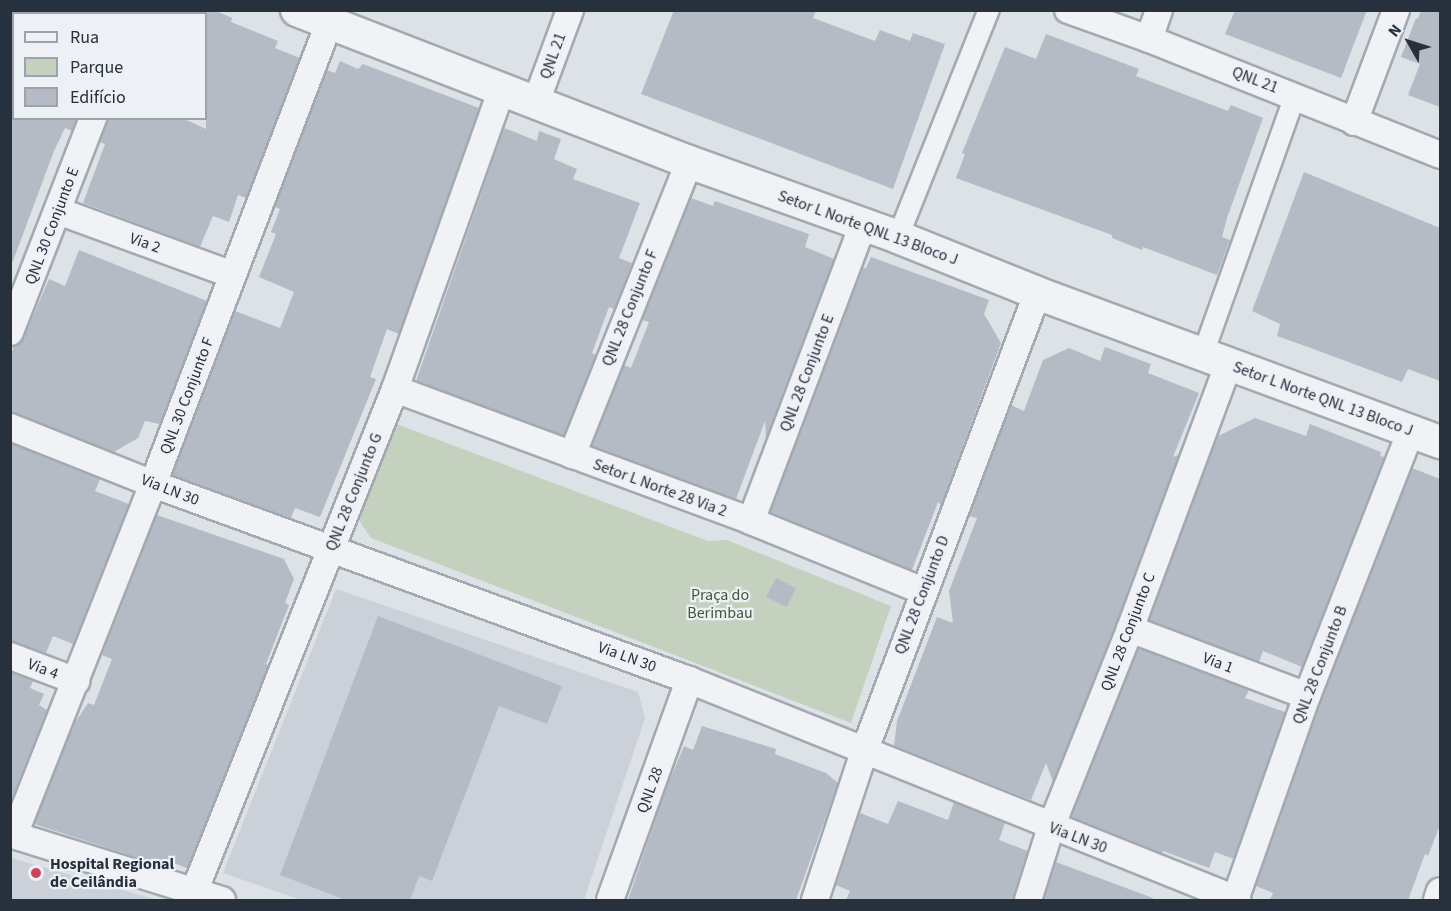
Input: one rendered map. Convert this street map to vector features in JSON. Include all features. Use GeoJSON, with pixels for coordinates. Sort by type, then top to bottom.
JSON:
{"type":"FeatureCollection","features":[{"type":"Feature","properties":{"kind":"street","name":"Setor L Norte QNL 13 Bloco J"},"geometry":{"type":"LineString","coordinates":[[297,10],[689,162],[898,237],[1037,293],[1440,442]]}},
{"type":"Feature","properties":{"kind":"street","name":"QNL 21"},"geometry":{"type":"LineString","coordinates":[[536,102],[570,10]]}},
{"type":"Feature","properties":{"kind":"street"},"geometry":{"type":"LineString","coordinates":[[898,237],[989,10]]}},
{"type":"Feature","properties":{"kind":"street","name":"QNL 21"},"geometry":{"type":"LineString","coordinates":[[1068,10],[1149,39],[1440,155]]}},
{"type":"Feature","properties":{"kind":"street"},"geometry":{"type":"LineString","coordinates":[[1149,39],[1159,10]]}},
{"type":"Feature","properties":{"kind":"street"},"geometry":{"type":"LineString","coordinates":[[1354,122],[1396,10]]}},
{"type":"Feature","properties":{"kind":"street","name":"QNL 30 Conjunto F"},"geometry":{"type":"LineString","coordinates":[[12,834],[76,681],[329,23]]}},
{"type":"Feature","properties":{"kind":"street","name":"QNL 28 Conjunto G"},"geometry":{"type":"LineString","coordinates":[[194,892],[395,389],[502,88]]}},
{"type":"Feature","properties":{"kind":"street"},"geometry":{"type":"LineString","coordinates":[[1216,359],[1295,96]]}},
{"type":"Feature","properties":{"kind":"street","name":"QNL 30 Conjunto E"},"geometry":{"type":"LineString","coordinates":[[10,332],[92,120]]}},
{"type":"Feature","properties":{"kind":"street","name":"QNL 28 Conjunto F"},"geometry":{"type":"LineString","coordinates":[[572,455],[689,162]]}},
{"type":"Feature","properties":{"kind":"street","name":"Via 2"},"geometry":{"type":"LineString","coordinates":[[58,211],[232,275]]}},
{"type":"Feature","properties":{"kind":"street","name":"QNL 28 Conjunto E"},"geometry":{"type":"LineString","coordinates":[[751,521],[863,225]]}},
{"type":"Feature","properties":{"kind":"street","name":"QNL 28 Conjunto D"},"geometry":{"type":"LineString","coordinates":[[815,900],[864,752],[1037,293]]}},
{"type":"Feature","properties":{"kind":"street","name":"QNL 28 Conjunto C"},"geometry":{"type":"LineString","coordinates":[[1028,900],[1051,827],[1130,629],[1216,359]]}},
{"type":"Feature","properties":{"kind":"street","name":"Setor L Norte 28 Via 2"},"geometry":{"type":"LineString","coordinates":[[395,389],[751,521],[923,591]]}},
{"type":"Feature","properties":{"kind":"street","name":"Via LN 30"},"geometry":{"type":"LineString","coordinates":[[10,427],[153,484],[689,680],[1236,900]]}},
{"type":"Feature","properties":{"kind":"street","name":"QNL 28 Conjunto B"},"geometry":{"type":"LineString","coordinates":[[1236,900],[1306,696],[1411,432]]}},
{"type":"Feature","properties":{"kind":"street","name":"Via 1"},"geometry":{"type":"LineString","coordinates":[[1130,629],[1306,696]]}},
{"type":"Feature","properties":{"kind":"street","name":"Via 4"},"geometry":{"type":"LineString","coordinates":[[10,656],[76,681]]}},
{"type":"Feature","properties":{"kind":"street","name":"QNL 28"},"geometry":{"type":"LineString","coordinates":[[610,900],[689,680]]}},
{"type":"Feature","properties":{"kind":"street"},"geometry":{"type":"LineString","coordinates":[[12,834],[222,900]]}},
{"type":"Feature","properties":{"kind":"street"},"geometry":{"type":"LineString","coordinates":[[1437,900],[1440,891]]}},
{"type":"Feature","properties":{"kind":"shaded area"},"geometry":{"type":"Polygon","coordinates":[[[336,589],[638,692],[645,718],[584,900],[301,900],[223,873],[336,589]]]}},
{"type":"Feature","properties":{"kind":"shaded area","name":"Hospital Regional de Ceilândia"},"geometry":{"type":"Polygon","coordinates":[[[11,858],[113,887],[157,900],[11,900],[11,858]]]}},
{"type":"Feature","properties":{"kind":"green space","name":"Praça do Berimbau"},"geometry":{"type":"Polygon","coordinates":[[[391,422],[708,541],[727,540],[891,606],[851,723],[371,538],[360,522],[362,499],[391,422]]]}},
{"type":"Feature","properties":{"kind":"building"},"geometry":{"type":"Polygon","coordinates":[[[206,10],[214,10],[232,18],[231,22],[278,41],[275,48],[300,58],[246,198],[238,195],[229,222],[213,216],[200,247],[83,203],[105,144],[100,142],[107,120],[186,120],[206,129],[206,10]]]}},
{"type":"Feature","properties":{"kind":"building"},"geometry":{"type":"Polygon","coordinates":[[[674,10],[816,10],[813,18],[875,41],[880,30],[910,41],[913,33],[945,44],[893,189],[641,94],[674,10]]]}},
{"type":"Feature","properties":{"kind":"building"},"geometry":{"type":"Polygon","coordinates":[[[1235,10],[1367,10],[1341,78],[1225,34],[1235,10]]]}},
{"type":"Feature","properties":{"kind":"building"},"geometry":{"type":"Polygon","coordinates":[[[1421,10],[1440,10],[1440,107],[1408,95],[1420,64],[1401,57],[1421,10]]]}},
{"type":"Feature","properties":{"kind":"building"},"geometry":{"type":"Polygon","coordinates":[[[1046,34],[1139,69],[1136,76],[1228,111],[1231,105],[1263,118],[1227,218],[1222,237],[1230,240],[1217,275],[1143,247],[1142,250],[1112,238],[1112,235],[956,178],[965,154],[962,153],[1005,47],[1036,59],[1046,34]]]}},
{"type":"Feature","properties":{"kind":"building"},"geometry":{"type":"Polygon","coordinates":[[[340,61],[358,69],[363,64],[479,108],[399,334],[387,329],[370,377],[376,379],[320,517],[295,508],[291,518],[172,475],[235,311],[280,328],[294,292],[259,277],[276,234],[271,232],[280,209],[275,207],[327,70],[335,73],[340,61]]]}},
{"type":"Feature","properties":{"kind":"building"},"geometry":{"type":"Polygon","coordinates":[[[10,118],[12,120],[76,120],[72,131],[65,128],[54,151],[13,261],[10,261],[10,118]]]}},
{"type":"Feature","properties":{"kind":"building"},"geometry":{"type":"Polygon","coordinates":[[[504,128],[537,141],[539,131],[561,139],[554,159],[577,169],[573,179],[640,203],[619,258],[632,263],[614,309],[609,307],[592,353],[596,355],[564,436],[416,381],[504,128]]]}},
{"type":"Feature","properties":{"kind":"building"},"geometry":{"type":"Polygon","coordinates":[[[1304,172],[1440,228],[1440,381],[1408,369],[1402,382],[1277,336],[1280,324],[1252,311],[1304,172]]]}},
{"type":"Feature","properties":{"kind":"building"},"geometry":{"type":"Polygon","coordinates":[[[691,198],[713,206],[715,201],[809,234],[805,247],[834,259],[766,439],[765,421],[736,499],[592,446],[624,365],[631,368],[649,322],[642,320],[691,198]]]}},
{"type":"Feature","properties":{"kind":"building"},"geometry":{"type":"Polygon","coordinates":[[[79,250],[207,301],[160,424],[145,421],[138,438],[114,452],[10,412],[10,357],[14,346],[24,337],[49,279],[65,286],[79,250]]]}},
{"type":"Feature","properties":{"kind":"building"},"geometry":{"type":"Polygon","coordinates":[[[871,257],[989,300],[984,314],[1001,343],[941,505],[938,502],[912,570],[770,513],[863,268],[866,268],[871,257]]]}},
{"type":"Feature","properties":{"kind":"building"},"geometry":{"type":"Polygon","coordinates":[[[1105,347],[1151,364],[1148,373],[1199,393],[1173,457],[1179,455],[1116,624],[1053,782],[1046,763],[1031,800],[894,746],[897,721],[937,617],[953,623],[949,591],[977,518],[969,516],[1011,405],[1024,411],[1043,360],[1069,348],[1100,361],[1105,347]]]}},
{"type":"Feature","properties":{"kind":"building"},"geometry":{"type":"Polygon","coordinates":[[[1255,418],[1306,436],[1310,424],[1381,452],[1380,456],[1385,457],[1302,667],[1263,651],[1259,662],[1149,620],[1218,436],[1255,418]]]}},
{"type":"Feature","properties":{"kind":"building"},"geometry":{"type":"Polygon","coordinates":[[[10,443],[100,479],[95,491],[129,504],[73,644],[53,636],[46,653],[10,641],[10,443]]]}},
{"type":"Feature","properties":{"kind":"building"},"geometry":{"type":"Polygon","coordinates":[[[1412,468],[1440,479],[1440,825],[1428,856],[1425,854],[1408,900],[1270,900],[1273,893],[1256,886],[1321,701],[1412,468]]]}},
{"type":"Feature","properties":{"kind":"building"},"geometry":{"type":"Polygon","coordinates":[[[157,515],[284,559],[294,579],[285,603],[289,605],[266,664],[269,665],[187,868],[162,859],[160,865],[34,824],[74,724],[88,703],[94,705],[112,659],[102,655],[157,515]]]}},
{"type":"Feature","properties":{"kind":"building"},"geometry":{"type":"Polygon","coordinates":[[[776,578],[796,588],[787,607],[766,597],[776,578]]]}},
{"type":"Feature","properties":{"kind":"building"},"geometry":{"type":"Polygon","coordinates":[[[378,616],[562,686],[547,724],[499,706],[432,881],[419,876],[410,900],[346,900],[280,875],[378,616]]]}},
{"type":"Feature","properties":{"kind":"building"},"geometry":{"type":"Polygon","coordinates":[[[1138,648],[1249,690],[1245,698],[1285,712],[1234,859],[1215,852],[1209,868],[1163,851],[1162,854],[1071,817],[1138,648]]]}},
{"type":"Feature","properties":{"kind":"building"},"geometry":{"type":"Polygon","coordinates":[[[10,672],[33,681],[30,688],[44,694],[39,705],[47,710],[10,803],[10,672]]]}},
{"type":"Feature","properties":{"kind":"building"},"geometry":{"type":"Polygon","coordinates":[[[702,726],[776,749],[775,754],[826,773],[838,783],[796,900],[628,900],[665,791],[684,746],[693,750],[702,726]]]}},
{"type":"Feature","properties":{"kind":"building"},"geometry":{"type":"Polygon","coordinates":[[[898,801],[948,820],[954,802],[1005,823],[999,840],[1028,851],[1013,900],[846,900],[850,891],[836,885],[860,813],[888,824],[898,801]]]}},
{"type":"Feature","properties":{"kind":"building"},"geometry":{"type":"Polygon","coordinates":[[[1056,862],[1153,898],[1152,900],[1044,900],[1056,862]]]}},
{"type":"Feature","properties":{"kind":"place","name":"Hospital Regional de Ceilândia"},"geometry":{"type":"Point","coordinates":[36,873]}}]}
